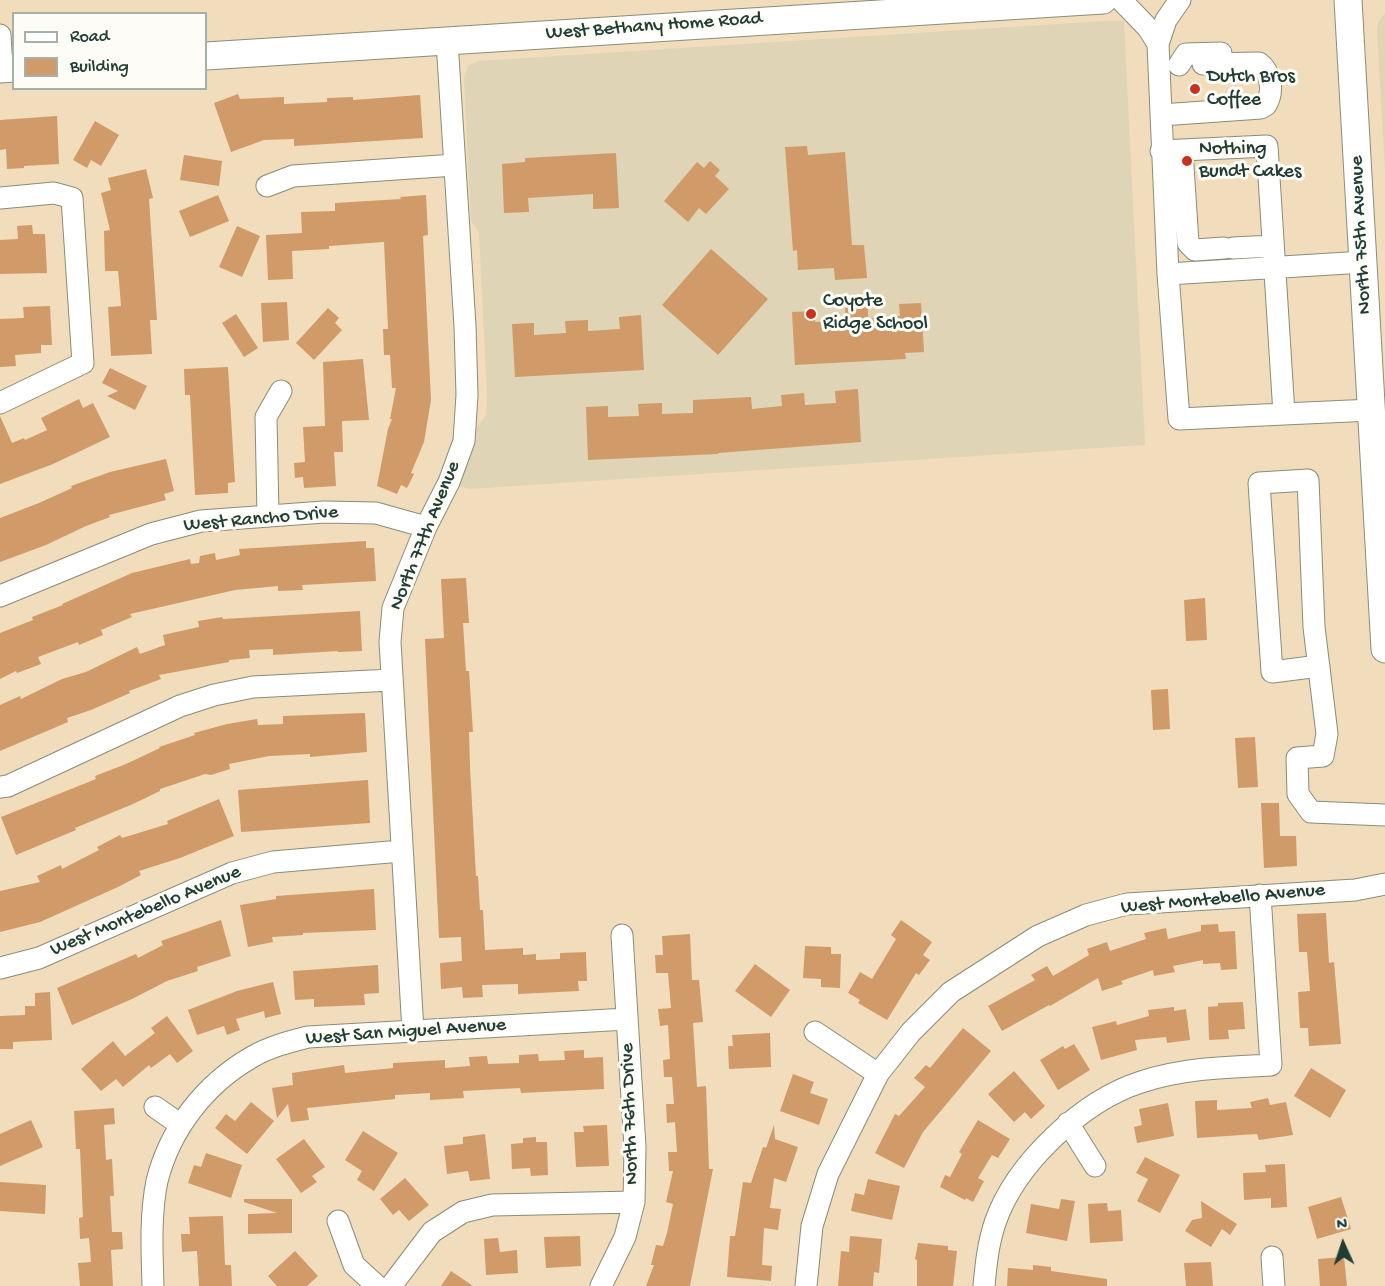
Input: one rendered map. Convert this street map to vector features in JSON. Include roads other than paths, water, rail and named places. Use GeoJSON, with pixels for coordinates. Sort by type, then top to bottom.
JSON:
{"type":"FeatureCollection","features":[{"type":"Feature","properties":{"kind":"main road","name":"West Bethany Home Road"},"geometry":{"type":"LineString","coordinates":[[207,56],[1103,0]]}},
{"type":"Feature","properties":{"kind":"main road","name":"North 75th Avenue"},"geometry":{"type":"LineString","coordinates":[[1348,0],[1385,649]]}},
{"type":"Feature","properties":{"kind":"street"},"geometry":{"type":"LineString","coordinates":[[1121,0],[1148,28],[1158,44],[1184,65],[1253,62],[1259,63],[1268,71],[1270,92],[1266,105],[1261,108],[1161,115]]}},
{"type":"Feature","properties":{"kind":"street"},"geometry":{"type":"LineString","coordinates":[[1158,44],[1166,20],[1180,0]]}},
{"type":"Feature","properties":{"kind":"street"},"geometry":{"type":"LineString","coordinates":[[0,35],[5,69]]}},
{"type":"Feature","properties":{"kind":"street","name":"North 77th Avenue"},"geometry":{"type":"LineString","coordinates":[[413,1031],[390,642],[393,608],[426,526],[449,482],[464,441],[468,394],[447,41]]}},
{"type":"Feature","properties":{"kind":"street"},"geometry":{"type":"LineString","coordinates":[[1184,65],[1161,115],[1172,151],[1188,243],[1195,250],[1274,246]]}},
{"type":"Feature","properties":{"kind":"street"},"geometry":{"type":"LineString","coordinates":[[1172,151],[1267,146],[1284,414]]}},
{"type":"Feature","properties":{"kind":"street"},"geometry":{"type":"LineString","coordinates":[[1172,151],[1168,274],[1179,419],[1372,410]]}},
{"type":"Feature","properties":{"kind":"street"},"geometry":{"type":"LineString","coordinates":[[267,186],[293,176],[455,165]]}},
{"type":"Feature","properties":{"kind":"street"},"geometry":{"type":"LineString","coordinates":[[0,198],[54,193],[72,198],[83,363],[0,403]]}},
{"type":"Feature","properties":{"kind":"street"},"geometry":{"type":"LineString","coordinates":[[1168,274],[1364,262]]}},
{"type":"Feature","properties":{"kind":"street"},"geometry":{"type":"LineString","coordinates":[[268,515],[266,417],[281,391]]}},
{"type":"Feature","properties":{"kind":"street"},"geometry":{"type":"LineString","coordinates":[[1319,666],[1272,672],[1259,483],[1308,480],[1314,627],[1319,666],[1327,734],[1323,756],[1297,758],[1298,794],[1311,812],[1385,815]]}},
{"type":"Feature","properties":{"kind":"street","name":"West Rancho Drive"},"geometry":{"type":"LineString","coordinates":[[0,596],[151,534],[201,521],[324,512],[376,513],[426,526]]}},
{"type":"Feature","properties":{"kind":"street"},"geometry":{"type":"LineString","coordinates":[[0,787],[8,786],[180,706],[214,695],[253,687],[391,680]]}},
{"type":"Feature","properties":{"kind":"street","name":"West Montebello Avenue"},"geometry":{"type":"LineString","coordinates":[[0,968],[39,958],[232,873],[273,862],[401,851]]}},
{"type":"Feature","properties":{"kind":"street","name":"West Montebello Avenue"},"geometry":{"type":"LineString","coordinates":[[806,1286],[812,1226],[828,1174],[878,1074],[911,1032],[951,992],[1038,936],[1086,915],[1127,904],[1362,889],[1385,884]]}},
{"type":"Feature","properties":{"kind":"street"},"geometry":{"type":"LineString","coordinates":[[984,1286],[986,1259],[996,1222],[1018,1177],[1068,1123],[1105,1096],[1141,1082],[1205,1068],[1271,1065],[1260,895]]}},
{"type":"Feature","properties":{"kind":"street","name":"North 76th Drive"},"geometry":{"type":"LineString","coordinates":[[601,1286],[625,1237],[634,1202],[635,1147],[622,935]]}},
{"type":"Feature","properties":{"kind":"street","name":"West San Miguel Avenue"},"geometry":{"type":"LineString","coordinates":[[153,1286],[152,1220],[157,1183],[166,1150],[200,1098],[252,1057],[277,1045],[308,1037],[627,1019]]}},
{"type":"Feature","properties":{"kind":"street"},"geometry":{"type":"LineString","coordinates":[[815,1032],[878,1074]]}},
{"type":"Feature","properties":{"kind":"street"},"geometry":{"type":"LineString","coordinates":[[155,1107],[181,1125]]}},
{"type":"Feature","properties":{"kind":"street"},"geometry":{"type":"LineString","coordinates":[[1068,1123],[1095,1166]]}},
{"type":"Feature","properties":{"kind":"street"},"geometry":{"type":"LineString","coordinates":[[392,1286],[432,1232],[463,1212],[492,1204],[634,1202]]}},
{"type":"Feature","properties":{"kind":"street"},"geometry":{"type":"LineString","coordinates":[[338,1221],[354,1265],[378,1286]]}},
{"type":"Feature","properties":{"kind":"street"},"geometry":{"type":"LineString","coordinates":[[1272,1257],[1274,1286]]}},
{"type":"Feature","properties":{"kind":"place","name":"Dutch Bros Coffee"},"geometry":{"type":"Point","coordinates":[1195,89]}},
{"type":"Feature","properties":{"kind":"place","name":"Nothing Bundt Cakes"},"geometry":{"type":"Point","coordinates":[1187,161]}},
{"type":"Feature","properties":{"kind":"place","name":"Coyote Ridge School"},"geometry":{"type":"Point","coordinates":[811,314]}}]}
